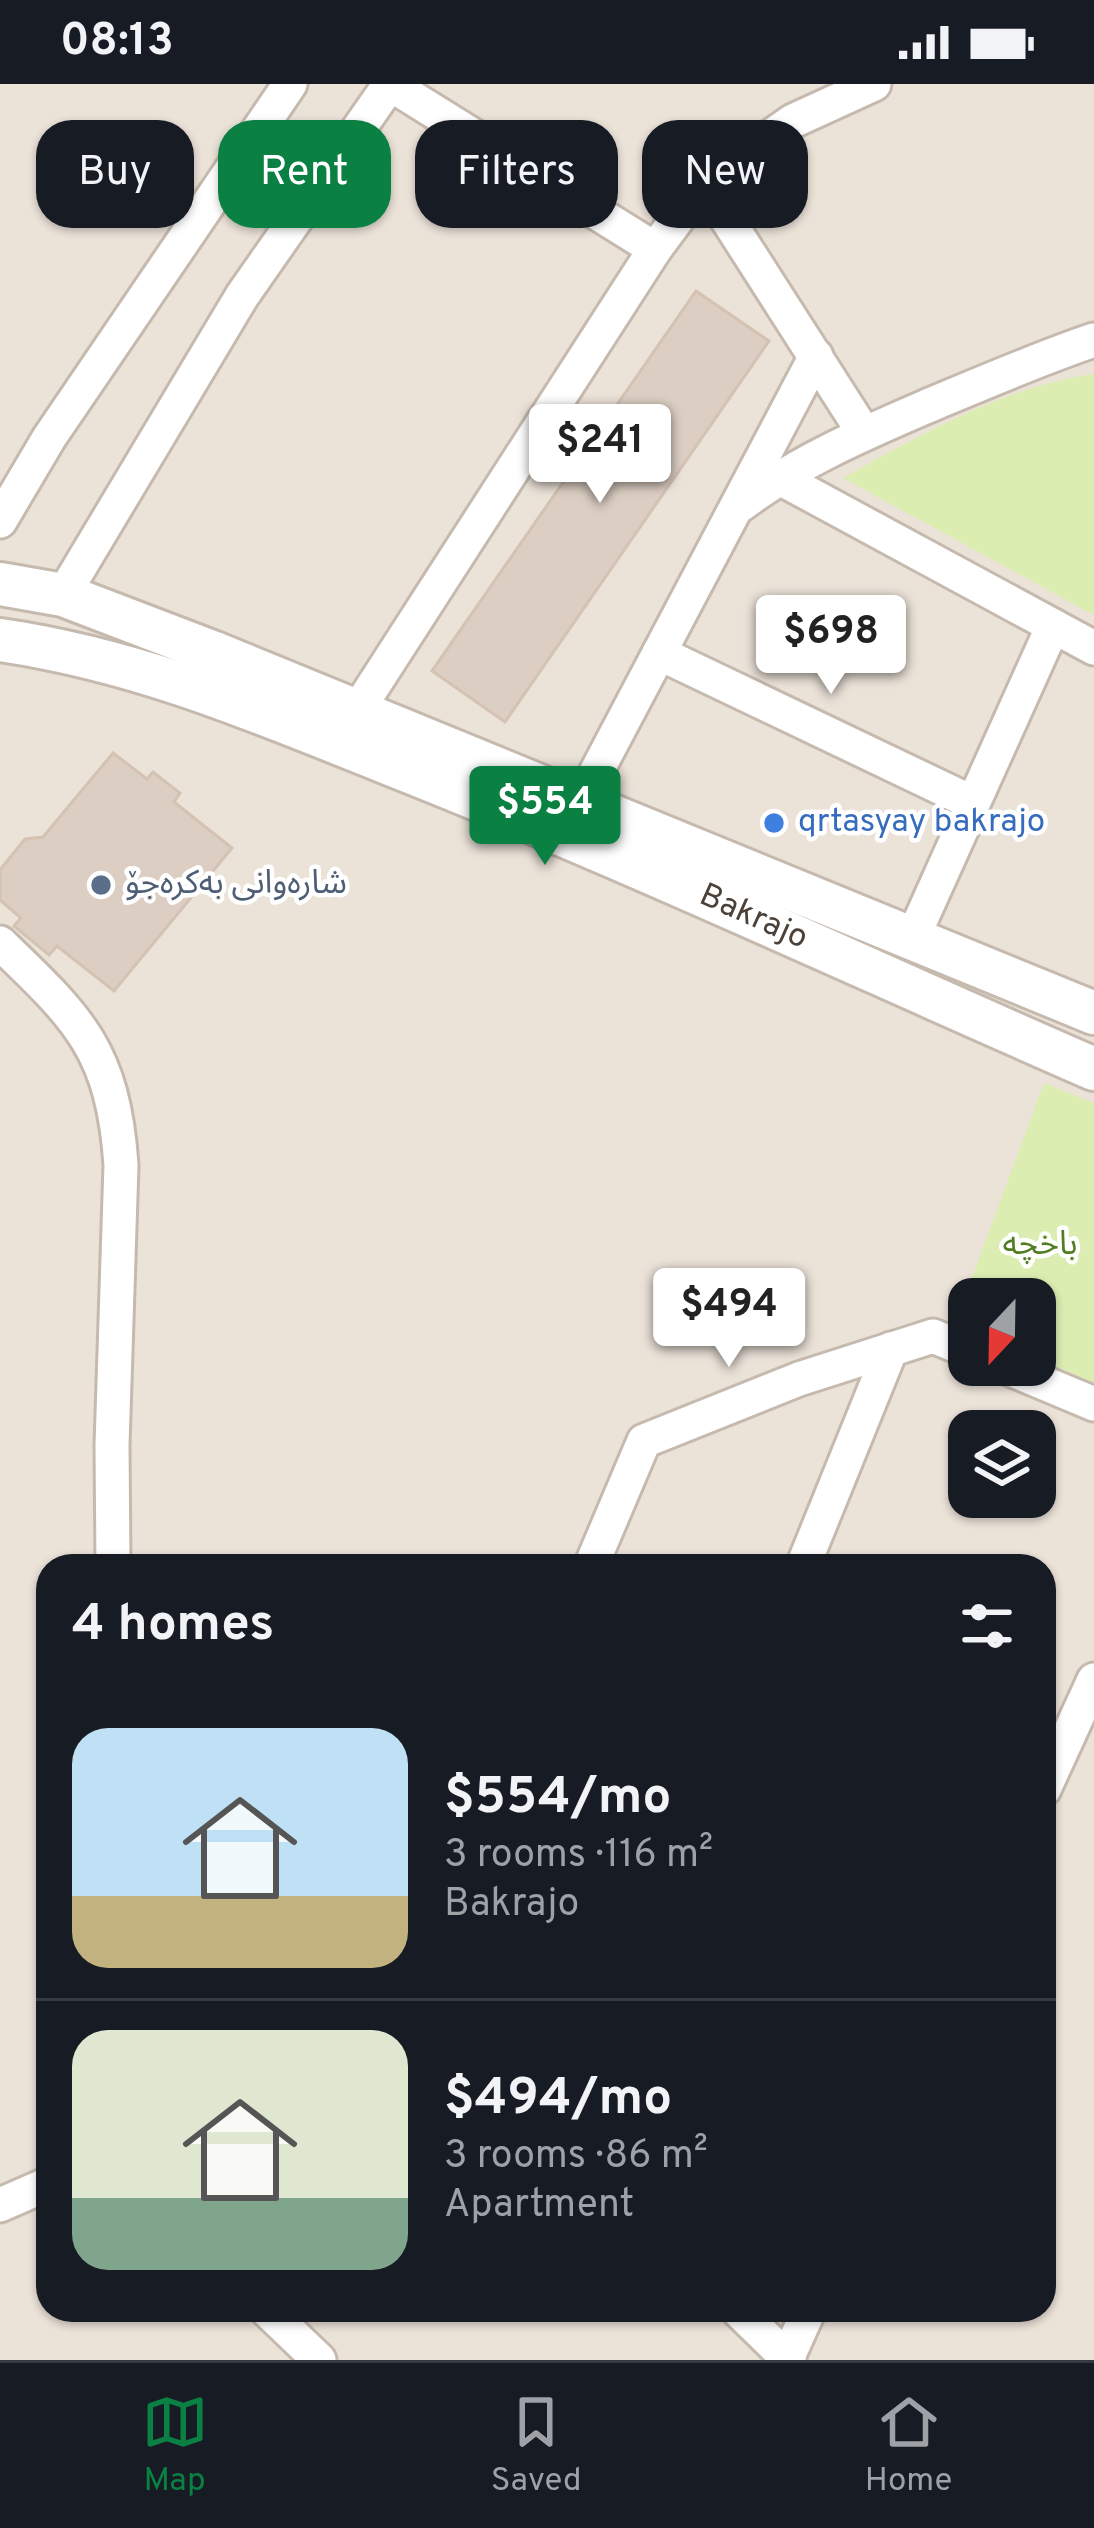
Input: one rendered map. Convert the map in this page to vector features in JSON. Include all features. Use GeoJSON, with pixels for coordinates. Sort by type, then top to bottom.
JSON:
{"type":"FeatureCollection","features":[{"type":"Feature","properties":{"kind":"street"},"geometry":{"type":"LineString","coordinates":[[0,521],[49,438],[290,84]]}},
{"type":"Feature","properties":{"kind":"street"},"geometry":{"type":"LineString","coordinates":[[63,595],[242,296],[390,84],[655,249]]}},
{"type":"Feature","properties":{"kind":"street"},"geometry":{"type":"LineString","coordinates":[[797,120],[874,84]]}},
{"type":"Feature","properties":{"kind":"street"},"geometry":{"type":"LineString","coordinates":[[357,712],[671,228]]}},
{"type":"Feature","properties":{"kind":"street"},"geometry":{"type":"LineString","coordinates":[[733,228],[864,434]]}},
{"type":"Feature","properties":{"kind":"street"},"geometry":{"type":"LineString","coordinates":[[736,508],[778,477],[864,434],[1094,340]]}},
{"type":"Feature","properties":{"kind":"street"},"geometry":{"type":"LineString","coordinates":[[581,801],[816,356]]}},
{"type":"Feature","properties":{"kind":"street"},"geometry":{"type":"LineString","coordinates":[[778,477],[1094,647]]}},
{"type":"Feature","properties":{"kind":"street","name":"Bakrajo"},"geometry":{"type":"LineString","coordinates":[[0,584],[63,595],[581,801],[1094,1013]]}},
{"type":"Feature","properties":{"kind":"street"},"geometry":{"type":"LineString","coordinates":[[913,938],[1052,626]]}},
{"type":"Feature","properties":{"kind":"street","name":"Bakrajo"},"geometry":{"type":"LineString","coordinates":[[0,640],[74,650],[320,736],[538,822],[1094,1069]]}},
{"type":"Feature","properties":{"kind":"street"},"geometry":{"type":"LineString","coordinates":[[659,653],[973,803]]}},
{"type":"Feature","properties":{"kind":"street"},"geometry":{"type":"LineString","coordinates":[[0,944],[71,1012],[101,1066],[118,1124],[122,1165],[113,1554]]}},
{"type":"Feature","properties":{"kind":"street"},"geometry":{"type":"LineString","coordinates":[[596,1554],[644,1441],[799,1378],[933,1336],[948,1342]]}},
{"type":"Feature","properties":{"kind":"street"},"geometry":{"type":"LineString","coordinates":[[808,1554],[891,1349]]}},
{"type":"Feature","properties":{"kind":"street"},"geometry":{"type":"LineString","coordinates":[[1051,1386],[1094,1404]]}},
{"type":"Feature","properties":{"kind":"street"},"geometry":{"type":"LineString","coordinates":[[1056,1763],[1094,1680]]}},
{"type":"Feature","properties":{"kind":"street"},"geometry":{"type":"LineString","coordinates":[[0,2205],[36,2189]]}},
{"type":"Feature","properties":{"kind":"street"},"geometry":{"type":"LineString","coordinates":[[279,2322],[319,2360]]}},
{"type":"Feature","properties":{"kind":"street"},"geometry":{"type":"LineString","coordinates":[[750,2322],[788,2360],[804,2322]]}},
{"type":"Feature","properties":{"kind":"shaded area"},"geometry":{"type":"Polygon","coordinates":[[[0,84],[1094,84],[1094,2360],[0,2360],[0,84]]]}},
{"type":"Feature","properties":{"kind":"green space"},"geometry":{"type":"Polygon","coordinates":[[[1094,374],[1094,615],[843,478],[996,401],[1094,374]]]}},
{"type":"Feature","properties":{"kind":"green space","name":"باخچە"},"geometry":{"type":"Polygon","coordinates":[[[1044,1083],[1094,1103],[1094,1383],[1056,1366],[1056,1278],[972,1278],[1044,1083]]]}},
{"type":"Feature","properties":{"kind":"building"},"geometry":{"type":"Polygon","coordinates":[[[696,291],[769,341],[505,722],[432,671],[696,291]]]}},
{"type":"Feature","properties":{"kind":"building","name":"شارەوانی بەکرەجۆ"},"geometry":{"type":"Polygon","coordinates":[[[113,753],[147,779],[153,772],[180,793],[174,802],[232,848],[114,991],[57,946],[49,955],[14,926],[21,918],[0,900],[0,870],[25,839],[43,837],[113,753]]]}},
{"type":"Feature","properties":{"kind":"place","name":"qrtasyay bakrajo"},"geometry":{"type":"Point","coordinates":[774,823]}},
{"type":"Feature","properties":{"kind":"place","name":"شارەوانی بەکرەجۆ"},"geometry":{"type":"Point","coordinates":[101,885]}}]}
